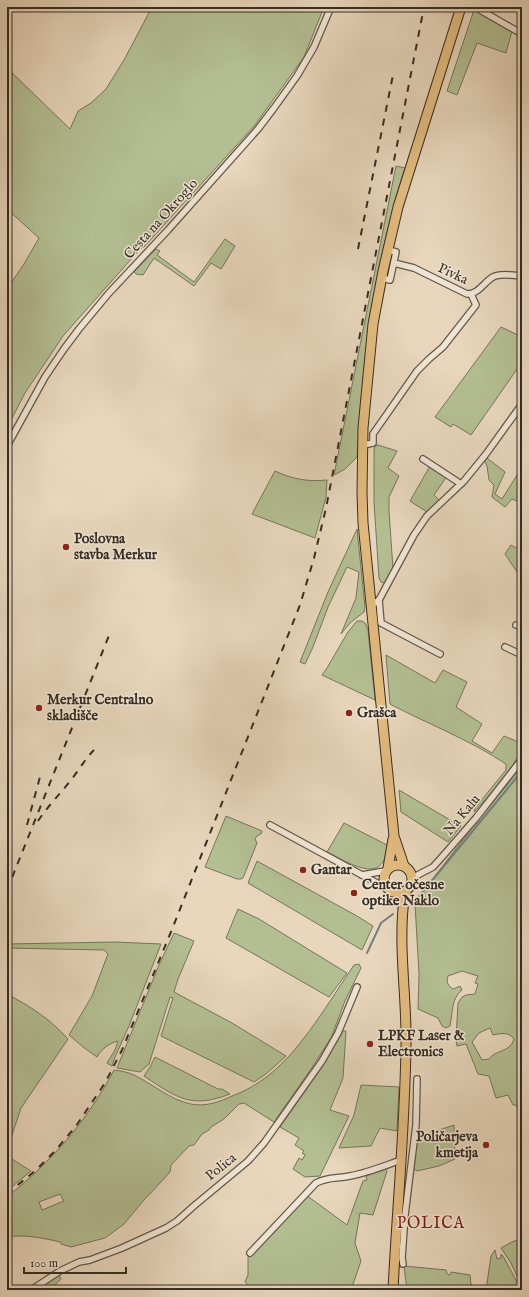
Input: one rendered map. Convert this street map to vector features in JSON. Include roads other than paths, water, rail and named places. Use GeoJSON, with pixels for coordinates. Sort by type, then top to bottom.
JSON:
{"type":"FeatureCollection","features":[{"type":"Feature","properties":{"kind":"main road"},"geometry":{"type":"LineString","coordinates":[[404,866],[394,836],[363,523],[363,428],[373,324],[386,279],[403,191],[461,7]]}},
{"type":"Feature","properties":{"kind":"main road"},"geometry":{"type":"LineString","coordinates":[[394,836],[387,869],[383,878],[390,890],[401,922]]}},
{"type":"Feature","properties":{"kind":"main road"},"geometry":{"type":"LineString","coordinates":[[387,869],[396,864],[404,866],[410,871],[412,878],[410,886],[405,892],[401,922],[406,1044],[399,1252],[392,1290]]}},
{"type":"Feature","properties":{"kind":"main road"},"geometry":{"type":"LineString","coordinates":[[390,890],[399,893],[405,892]]}},
{"type":"Feature","properties":{"kind":"street","name":"Cesta na Okroglo"},"geometry":{"type":"LineString","coordinates":[[7,446],[46,377],[79,329],[109,293],[168,230],[258,129],[274,108],[297,76],[314,47],[331,7]]}},
{"type":"Feature","properties":{"kind":"street"},"geometry":{"type":"LineString","coordinates":[[477,7],[482,12],[522,34]]}},
{"type":"Feature","properties":{"kind":"street"},"geometry":{"type":"LineString","coordinates":[[386,279],[394,263],[392,251]]}},
{"type":"Feature","properties":{"kind":"street","name":"Pivka"},"geometry":{"type":"LineString","coordinates":[[394,263],[414,268],[467,294],[471,294],[493,277],[499,275],[522,275]]}},
{"type":"Feature","properties":{"kind":"street"},"geometry":{"type":"LineString","coordinates":[[363,445],[373,443],[373,434],[416,371],[443,347],[476,305],[471,294]]}},
{"type":"Feature","properties":{"kind":"street"},"geometry":{"type":"LineString","coordinates":[[371,606],[379,600],[414,535],[427,516],[461,484],[486,454],[522,404]]}},
{"type":"Feature","properties":{"kind":"street"},"geometry":{"type":"LineString","coordinates":[[424,459],[461,484]]}},
{"type":"Feature","properties":{"kind":"street"},"geometry":{"type":"LineString","coordinates":[[379,600],[381,623],[440,654]]}},
{"type":"Feature","properties":{"kind":"street"},"geometry":{"type":"LineString","coordinates":[[516,625],[522,627]]}},
{"type":"Feature","properties":{"kind":"street"},"geometry":{"type":"LineString","coordinates":[[505,647],[522,655]]}},
{"type":"Feature","properties":{"kind":"street","name":"Na Kalu"},"geometry":{"type":"LineString","coordinates":[[412,878],[433,867],[476,818],[522,759]]}},
{"type":"Feature","properties":{"kind":"street"},"geometry":{"type":"LineString","coordinates":[[270,826],[390,890]]}},
{"type":"Feature","properties":{"kind":"street"},"geometry":{"type":"LineString","coordinates":[[362,875],[387,869]]}},
{"type":"Feature","properties":{"kind":"street","name":"Polica"},"geometry":{"type":"LineString","coordinates":[[31,1290],[60,1271],[79,1262],[90,1260],[122,1248],[166,1228],[177,1221],[248,1161],[264,1143],[322,1061],[338,1033],[357,987]]}},
{"type":"Feature","properties":{"kind":"street"},"geometry":{"type":"LineString","coordinates":[[403,1264],[399,1252],[411,1173],[411,1157],[416,1125],[417,1079]]}},
{"type":"Feature","properties":{"kind":"street"},"geometry":{"type":"LineString","coordinates":[[250,1253],[316,1183],[324,1178],[348,1177],[401,1160]]}},
{"type":"Feature","properties":{"kind":"waterway"},"geometry":{"type":"LineString","coordinates":[[416,900],[522,771]]}},
{"type":"Feature","properties":{"kind":"waterway"},"geometry":{"type":"LineString","coordinates":[[367,953],[381,923],[393,914]]}},
{"type":"Feature","properties":{"kind":"railway"},"geometry":{"type":"LineString","coordinates":[[7,1194],[36,1170],[55,1151],[76,1126],[105,1083],[122,1050],[173,927],[300,605],[314,558],[326,508],[424,7]]}},
{"type":"Feature","properties":{"kind":"railway"},"geometry":{"type":"LineString","coordinates":[[358,249],[393,75]]}},
{"type":"Feature","properties":{"kind":"railway"},"geometry":{"type":"LineString","coordinates":[[7,890],[110,633]]}},
{"type":"Feature","properties":{"kind":"railway"},"geometry":{"type":"LineString","coordinates":[[38,821],[94,750]]}},
{"type":"Feature","properties":{"kind":"railway"},"geometry":{"type":"LineString","coordinates":[[27,825],[41,773]]}},
{"type":"Feature","properties":{"kind":"railway"},"geometry":{"type":"LineString","coordinates":[[7,1069],[7,1104]]}},
{"type":"Feature","properties":{"kind":"place","name":"Poslovna stavba Merkur"},"geometry":{"type":"Point","coordinates":[66,547]}},
{"type":"Feature","properties":{"kind":"place","name":"Merkur Centralno skladišče"},"geometry":{"type":"Point","coordinates":[39,708]}},
{"type":"Feature","properties":{"kind":"place","name":"Grašca"},"geometry":{"type":"Point","coordinates":[349,713]}},
{"type":"Feature","properties":{"kind":"place","name":"Gantar"},"geometry":{"type":"Point","coordinates":[303,870]}},
{"type":"Feature","properties":{"kind":"place","name":"Center očesne optike Naklo"},"geometry":{"type":"Point","coordinates":[354,893]}},
{"type":"Feature","properties":{"kind":"place","name":"LPKF Laser & Electronics"},"geometry":{"type":"Point","coordinates":[370,1044]}},
{"type":"Feature","properties":{"kind":"place","name":"Poličarjeva kmetija"},"geometry":{"type":"Point","coordinates":[486,1145]}},
{"type":"Feature","properties":{"kind":"district","name":"POLICA"},"geometry":{"type":"Point","coordinates":[431,1224]}}]}
